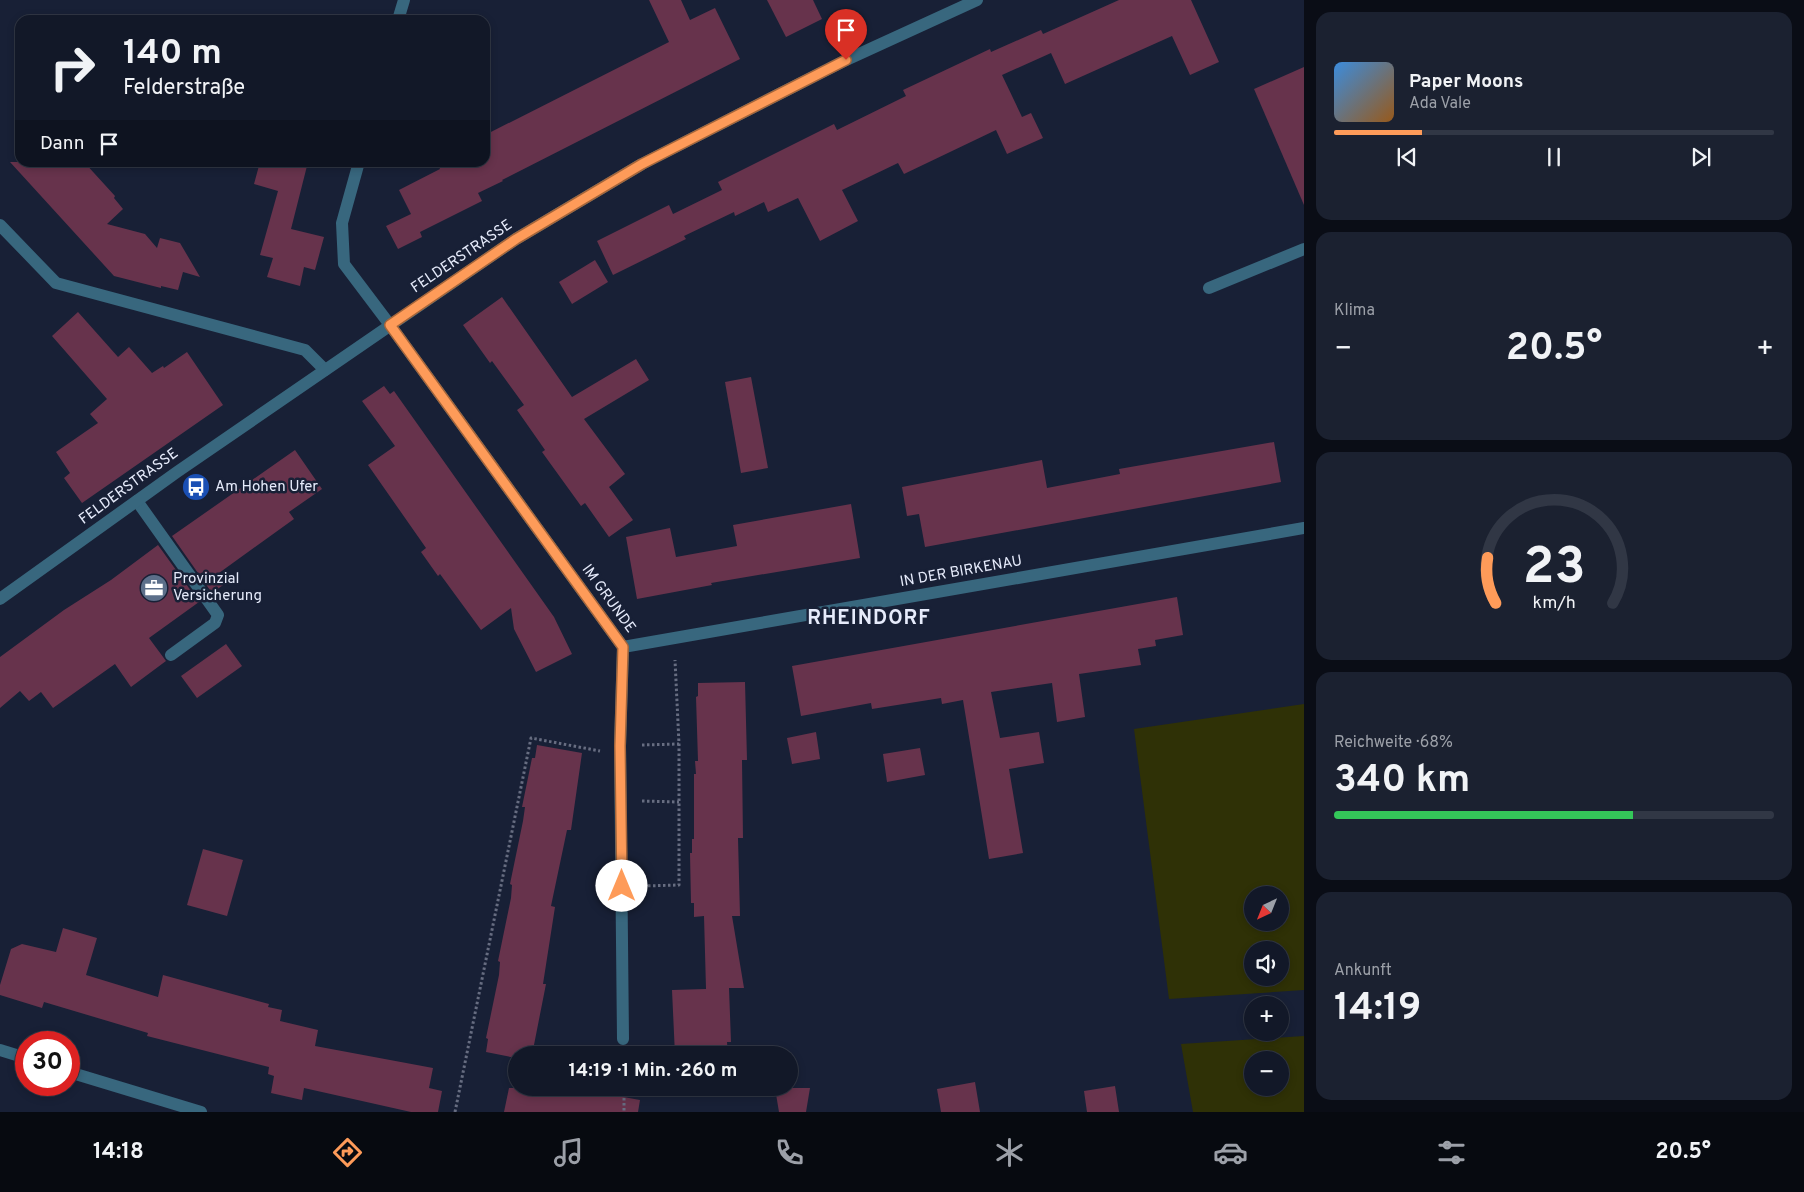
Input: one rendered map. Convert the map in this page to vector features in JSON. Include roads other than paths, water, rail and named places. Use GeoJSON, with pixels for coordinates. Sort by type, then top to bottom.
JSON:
{"type":"FeatureCollection","features":[{"type":"Feature","properties":{"kind":"street"},"geometry":{"type":"LineString","coordinates":[[400,15],[404,0]]}},
{"type":"Feature","properties":{"kind":"street","name":"FELDERSTRASSE"},"geometry":{"type":"LineString","coordinates":[[0,599],[137,501],[516,239],[642,164],[846,60],[978,0]]}},
{"type":"Feature","properties":{"kind":"street","name":"IM GRUNDE"},"geometry":{"type":"LineString","coordinates":[[358,167],[342,223],[344,264],[623,647],[620,750],[623,1039]]}},
{"type":"Feature","properties":{"kind":"street"},"geometry":{"type":"LineString","coordinates":[[0,224],[56,283],[305,350],[325,370]]}},
{"type":"Feature","properties":{"kind":"street"},"geometry":{"type":"LineString","coordinates":[[1210,288],[1304,249]]}},
{"type":"Feature","properties":{"kind":"street"},"geometry":{"type":"LineString","coordinates":[[137,501],[218,614],[215,623],[171,655]]}},
{"type":"Feature","properties":{"kind":"street","name":"IN DER BIRKENAU"},"geometry":{"type":"LineString","coordinates":[[623,647],[1304,528]]}},
{"type":"Feature","properties":{"kind":"street"},"geometry":{"type":"LineString","coordinates":[[0,1050],[15,1055]]}},
{"type":"Feature","properties":{"kind":"street"},"geometry":{"type":"LineString","coordinates":[[80,1075],[201,1112]]}},
{"type":"Feature","properties":{"kind":"place","name":"Am Hohen Ufer"},"geometry":{"type":"Point","coordinates":[196,487]}},
{"type":"Feature","properties":{"kind":"place","name":"Provinzial Versicherung"},"geometry":{"type":"Point","coordinates":[154,588]}},
{"type":"Feature","properties":{"kind":"district","name":"RHEINDORF"},"geometry":{"type":"Point","coordinates":[869,619]}}]}
